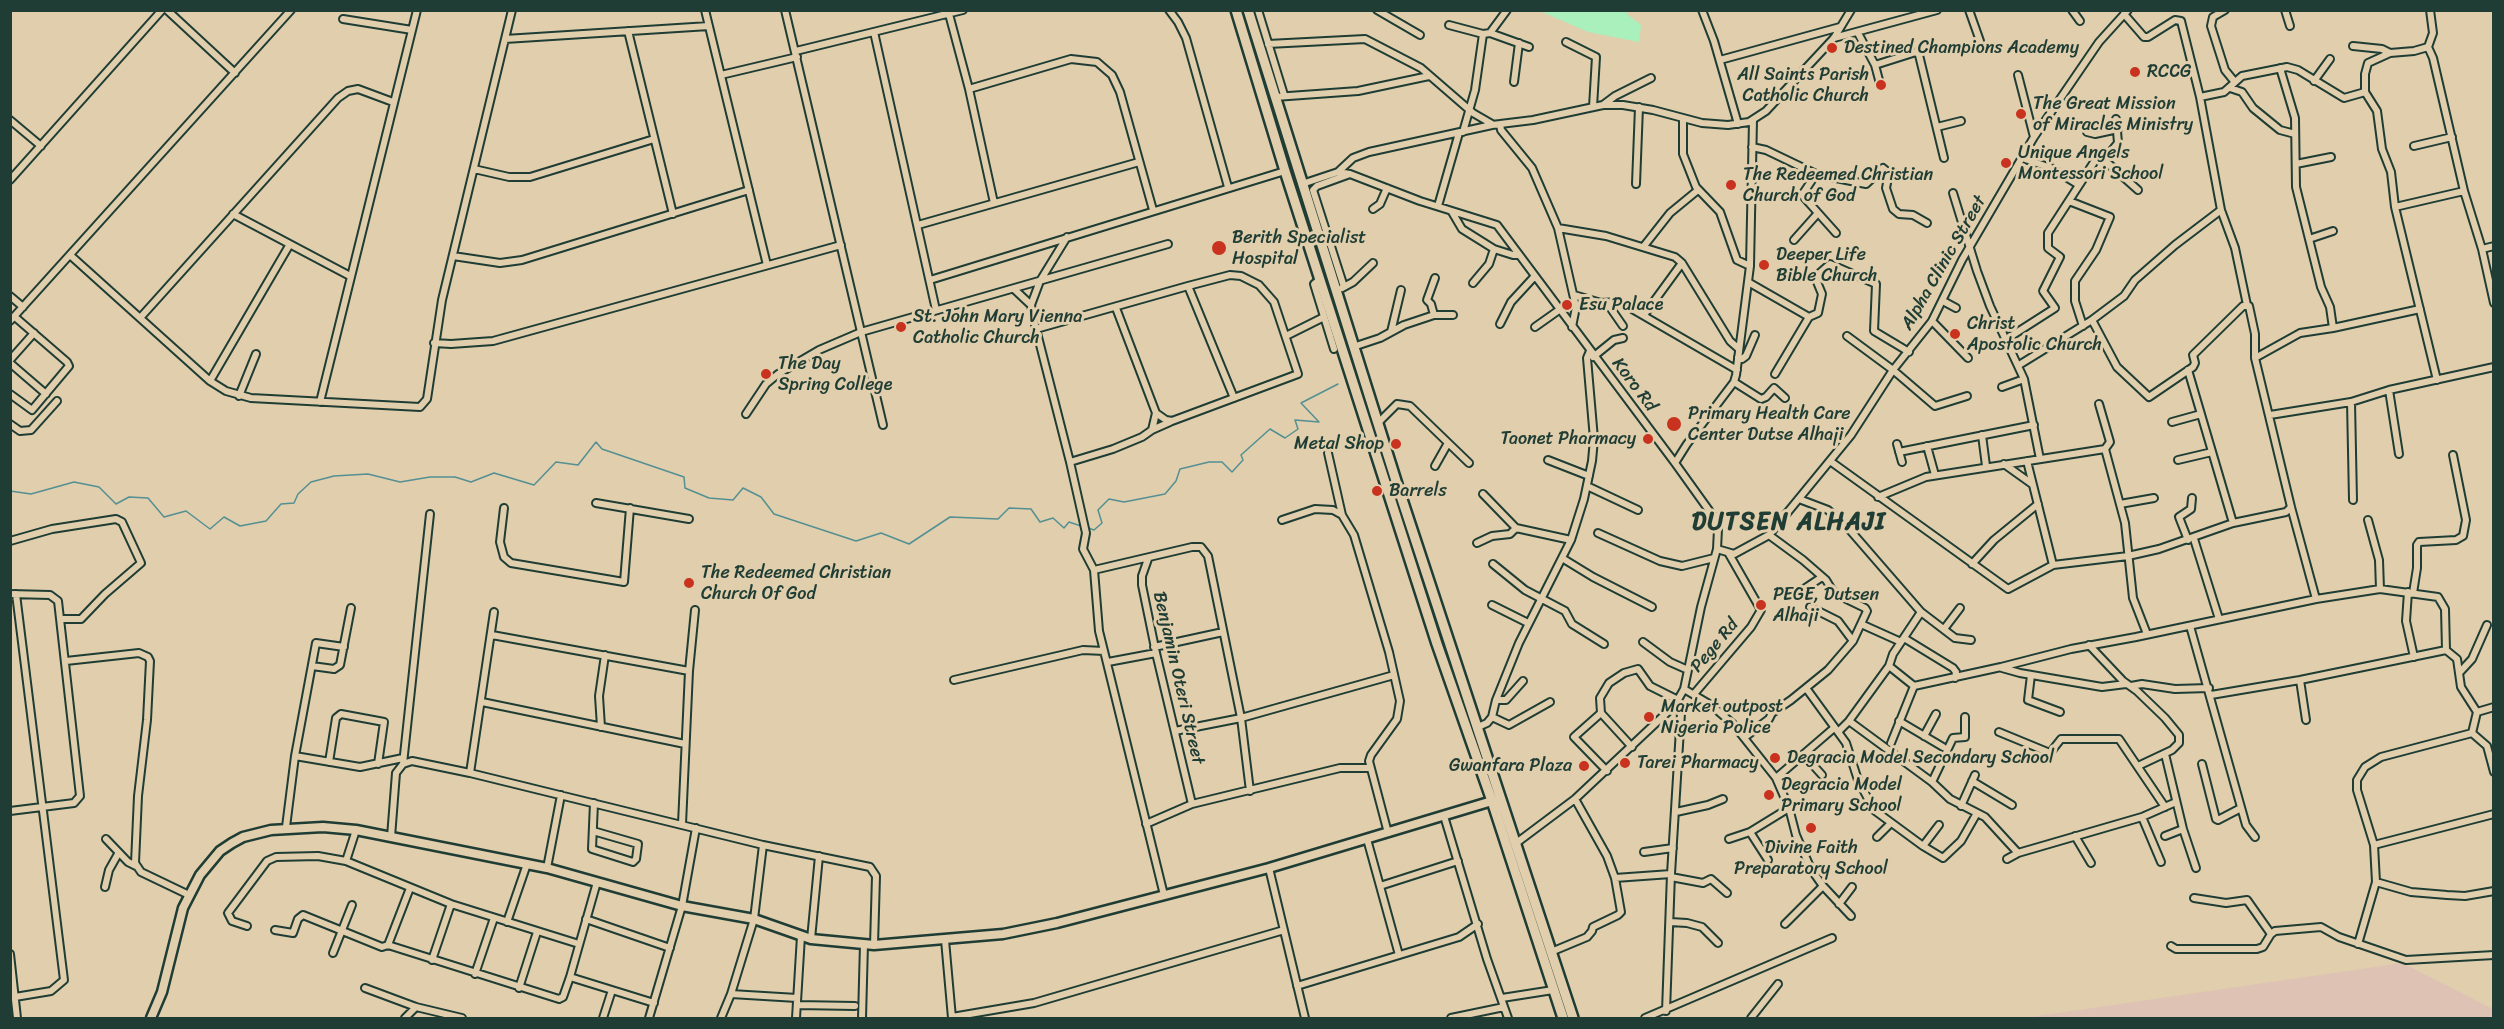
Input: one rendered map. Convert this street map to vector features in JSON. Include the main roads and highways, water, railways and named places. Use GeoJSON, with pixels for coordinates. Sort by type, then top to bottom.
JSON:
{"type":"FeatureCollection","features":[{"type":"Feature","properties":{"kind":"main road"},"geometry":{"type":"LineString","coordinates":[[1236,10],[1285,171],[1437,644],[1492,801],[1563,1018]]}},
{"type":"Feature","properties":{"kind":"main road"},"geometry":{"type":"LineString","coordinates":[[1248,10],[1280,96],[1302,184],[1313,204],[1340,289],[1353,347],[1573,1018]]}},
{"type":"Feature","properties":{"kind":"waterway"},"geometry":{"type":"LineString","coordinates":[[1088,528],[1094,530],[1102,523],[1098,510],[1109,499],[1124,502],[1165,494],[1176,481],[1180,469],[1209,462],[1222,462],[1232,472],[1243,460],[1241,455],[1270,429],[1285,438],[1298,429],[1295,420],[1319,422],[1301,403],[1338,384]]}},
{"type":"Feature","properties":{"kind":"waterway"},"geometry":{"type":"LineString","coordinates":[[10,491],[31,494],[74,482],[99,487],[116,504],[129,497],[148,498],[164,517],[186,511],[210,529],[224,517],[240,526],[266,521],[281,504],[294,503],[298,494],[311,482],[334,476],[368,474],[400,482],[430,477],[455,477],[471,482],[494,473],[534,485],[556,462],[578,465],[596,442],[602,449],[684,477],[685,488],[709,498],[733,500],[743,488],[761,497],[774,514],[856,541],[881,533],[909,544],[950,517],[998,519],[1009,508],[1031,509],[1040,522],[1053,518],[1064,528],[1069,522],[1081,526]]}},
{"type":"Feature","properties":{"kind":"place","name":"Destined Champions Academy"},"geometry":{"type":"Point","coordinates":[1832,48]}},
{"type":"Feature","properties":{"kind":"place","name":"RCCG"},"geometry":{"type":"Point","coordinates":[2135,72]}},
{"type":"Feature","properties":{"kind":"place","name":"All Saints Parish Catholic Church"},"geometry":{"type":"Point","coordinates":[1881,85]}},
{"type":"Feature","properties":{"kind":"place","name":"The Great Mission of Miracles Ministry"},"geometry":{"type":"Point","coordinates":[2021,114]}},
{"type":"Feature","properties":{"kind":"place","name":"Unique Angels Montessori School"},"geometry":{"type":"Point","coordinates":[2006,163]}},
{"type":"Feature","properties":{"kind":"place","name":"The Redeemed Christian Church of God"},"geometry":{"type":"Point","coordinates":[1731,185]}},
{"type":"Feature","properties":{"kind":"place","name":"Berith Specialist Hospital"},"geometry":{"type":"Point","coordinates":[1219,248]}},
{"type":"Feature","properties":{"kind":"place","name":"Deeper Life Bible Church"},"geometry":{"type":"Point","coordinates":[1764,265]}},
{"type":"Feature","properties":{"kind":"place","name":"Esu Palace"},"geometry":{"type":"Point","coordinates":[1567,305]}},
{"type":"Feature","properties":{"kind":"place","name":"St. John Mary Vienna Catholic Church"},"geometry":{"type":"Point","coordinates":[901,327]}},
{"type":"Feature","properties":{"kind":"place","name":"Christ Apostolic Church"},"geometry":{"type":"Point","coordinates":[1955,334]}},
{"type":"Feature","properties":{"kind":"place","name":"The Day Spring College"},"geometry":{"type":"Point","coordinates":[766,374]}},
{"type":"Feature","properties":{"kind":"place","name":"Primary Health Care Center Dutse Alhaji"},"geometry":{"type":"Point","coordinates":[1674,424]}},
{"type":"Feature","properties":{"kind":"place","name":"Taonet Pharmacy"},"geometry":{"type":"Point","coordinates":[1648,439]}},
{"type":"Feature","properties":{"kind":"place","name":"Metal Shop"},"geometry":{"type":"Point","coordinates":[1396,444]}},
{"type":"Feature","properties":{"kind":"place","name":"Barrels"},"geometry":{"type":"Point","coordinates":[1377,491]}},
{"type":"Feature","properties":{"kind":"place","name":"The Redeemed Christian Church Of God"},"geometry":{"type":"Point","coordinates":[689,583]}},
{"type":"Feature","properties":{"kind":"place","name":"PEGE, Dutsen Alhaji"},"geometry":{"type":"Point","coordinates":[1761,605]}},
{"type":"Feature","properties":{"kind":"place","name":"Market outpost Nigeria Police"},"geometry":{"type":"Point","coordinates":[1649,717]}},
{"type":"Feature","properties":{"kind":"place","name":"Degracia Model Secondary School"},"geometry":{"type":"Point","coordinates":[1775,758]}},
{"type":"Feature","properties":{"kind":"place","name":"Tarei Pharmacy"},"geometry":{"type":"Point","coordinates":[1625,763]}},
{"type":"Feature","properties":{"kind":"place","name":"Gwanfara Plaza"},"geometry":{"type":"Point","coordinates":[1584,766]}},
{"type":"Feature","properties":{"kind":"place","name":"Degracia Model Primary School"},"geometry":{"type":"Point","coordinates":[1769,795]}},
{"type":"Feature","properties":{"kind":"place","name":"Divine Faith Preparatory School"},"geometry":{"type":"Point","coordinates":[1811,828]}},
{"type":"Feature","properties":{"kind":"district","name":"DUTSEN ALHAJI"},"geometry":{"type":"Point","coordinates":[1789,523]}}]}
